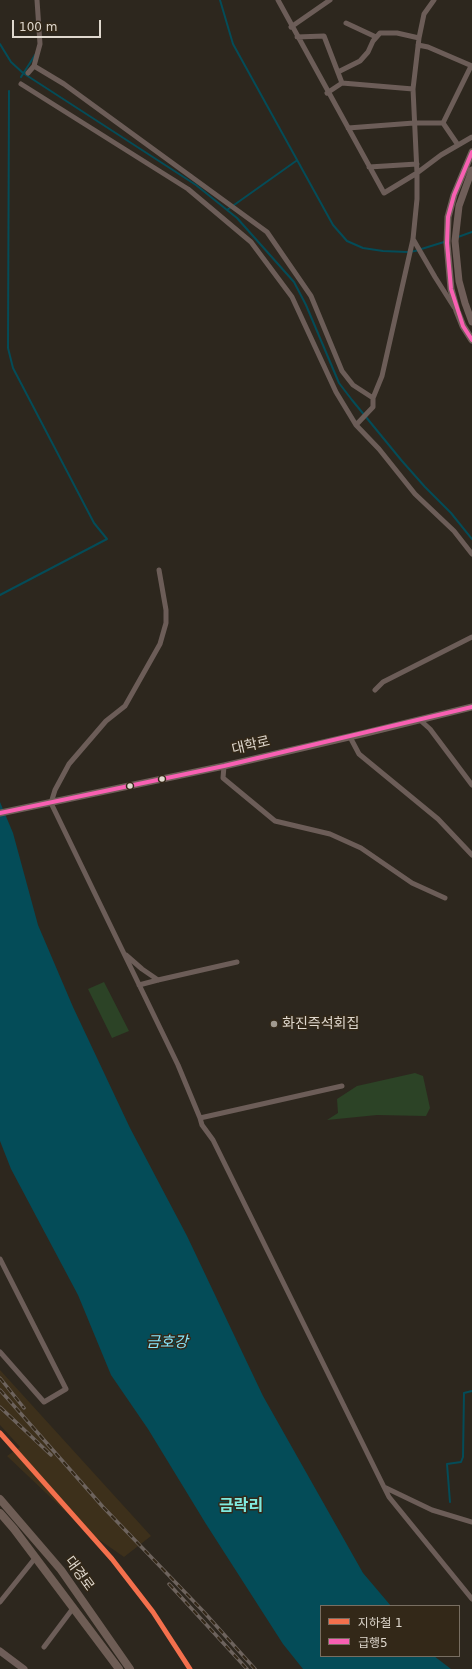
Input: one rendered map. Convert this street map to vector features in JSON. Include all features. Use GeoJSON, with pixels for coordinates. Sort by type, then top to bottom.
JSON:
{"type":"FeatureCollection","features":[{"type":"Feature","properties":{"kind":"main road"},"geometry":{"type":"LineString","coordinates":[[472,152],[454,195],[448,217],[447,233],[451,289],[463,326],[472,340]]}},
{"type":"Feature","properties":{"kind":"main road"},"geometry":{"type":"LineString","coordinates":[[472,170],[459,206],[455,241],[459,281],[472,322]]}},
{"type":"Feature","properties":{"kind":"main road","name":"대학로"},"geometry":{"type":"LineString","coordinates":[[0,813],[224,766],[472,707]]}},
{"type":"Feature","properties":{"kind":"main road","name":"대경로"},"geometry":{"type":"LineString","coordinates":[[0,1499],[61,1570],[130,1669]]}},
{"type":"Feature","properties":{"kind":"main road","name":"대경로"},"geometry":{"type":"LineString","coordinates":[[0,1513],[36,1557],[119,1669]]}},
{"type":"Feature","properties":{"kind":"main road"},"geometry":{"type":"LineString","coordinates":[[0,1651],[24,1669]]}},
{"type":"Feature","properties":{"kind":"street"},"geometry":{"type":"LineString","coordinates":[[28,74],[34,66],[40,44],[37,0]]}},
{"type":"Feature","properties":{"kind":"street"},"geometry":{"type":"LineString","coordinates":[[278,0],[327,93],[384,193],[472,137]]}},
{"type":"Feature","properties":{"kind":"street"},"geometry":{"type":"LineString","coordinates":[[291,27],[330,0]]}},
{"type":"Feature","properties":{"kind":"street"},"geometry":{"type":"LineString","coordinates":[[356,425],[373,407],[373,398],[382,376],[413,238],[417,199],[417,164],[413,89],[418,38],[424,14],[434,0]]}},
{"type":"Feature","properties":{"kind":"street"},"geometry":{"type":"LineString","coordinates":[[346,23],[376,38]]}},
{"type":"Feature","properties":{"kind":"street"},"geometry":{"type":"LineString","coordinates":[[338,72],[360,61],[368,52],[380,33],[398,33],[418,38]]}},
{"type":"Feature","properties":{"kind":"street"},"geometry":{"type":"LineString","coordinates":[[297,36],[324,36],[342,83]]}},
{"type":"Feature","properties":{"kind":"street"},"geometry":{"type":"LineString","coordinates":[[418,45],[428,47],[472,66],[443,123]]}},
{"type":"Feature","properties":{"kind":"street"},"geometry":{"type":"LineString","coordinates":[[34,66],[64,84],[266,232],[311,296],[342,371],[353,385],[373,398]]}},
{"type":"Feature","properties":{"kind":"street"},"geometry":{"type":"LineString","coordinates":[[327,93],[342,83],[413,89]]}},
{"type":"Feature","properties":{"kind":"street"},"geometry":{"type":"LineString","coordinates":[[21,84],[188,189],[251,242],[292,297],[336,392],[356,425],[380,450],[415,494],[454,531],[472,554]]}},
{"type":"Feature","properties":{"kind":"street"},"geometry":{"type":"LineString","coordinates":[[348,128],[414,123],[443,123]]}},
{"type":"Feature","properties":{"kind":"street"},"geometry":{"type":"LineString","coordinates":[[443,123],[458,145]]}},
{"type":"Feature","properties":{"kind":"street"},"geometry":{"type":"LineString","coordinates":[[370,167],[417,164]]}},
{"type":"Feature","properties":{"kind":"street"},"geometry":{"type":"LineString","coordinates":[[413,238],[434,277],[457,311]]}},
{"type":"Feature","properties":{"kind":"street"},"geometry":{"type":"LineString","coordinates":[[159,570],[166,610],[166,624],[160,644],[125,706],[106,721],[69,764],[55,790],[51,803],[178,1066],[202,1125],[213,1140],[389,1497],[412,1528],[472,1599]]}},
{"type":"Feature","properties":{"kind":"street"},"geometry":{"type":"LineString","coordinates":[[375,690],[383,682],[472,637]]}},
{"type":"Feature","properties":{"kind":"street"},"geometry":{"type":"LineString","coordinates":[[420,720],[430,729],[472,785]]}},
{"type":"Feature","properties":{"kind":"street"},"geometry":{"type":"LineString","coordinates":[[350,737],[359,754],[438,819],[472,855]]}},
{"type":"Feature","properties":{"kind":"street"},"geometry":{"type":"LineString","coordinates":[[224,766],[223,778],[275,822],[330,834],[361,848],[412,883],[445,898]]}},
{"type":"Feature","properties":{"kind":"street"},"geometry":{"type":"LineString","coordinates":[[123,952],[142,969],[158,980]]}},
{"type":"Feature","properties":{"kind":"street"},"geometry":{"type":"LineString","coordinates":[[139,985],[237,962]]}},
{"type":"Feature","properties":{"kind":"street"},"geometry":{"type":"LineString","coordinates":[[200,1118],[342,1086]]}},
{"type":"Feature","properties":{"kind":"street"},"geometry":{"type":"LineString","coordinates":[[0,1259],[66,1389],[44,1402],[0,1352]]}},
{"type":"Feature","properties":{"kind":"street"},"geometry":{"type":"LineString","coordinates":[[384,1487],[432,1510],[472,1522]]}},
{"type":"Feature","properties":{"kind":"street"},"geometry":{"type":"LineString","coordinates":[[0,1602],[36,1557]]}},
{"type":"Feature","properties":{"kind":"street"},"geometry":{"type":"LineString","coordinates":[[44,1647],[74,1607]]}},
{"type":"Feature","properties":{"kind":"shaded area"},"geometry":{"type":"Polygon","coordinates":[[[0,1370],[151,1536],[124,1557],[85,1530],[7,1456],[20,1447],[0,1425],[0,1370]]]}},
{"type":"Feature","properties":{"kind":"green space"},"geometry":{"type":"Polygon","coordinates":[[[104,982],[129,1031],[112,1038],[88,989],[104,982]]]}},
{"type":"Feature","properties":{"kind":"green space"},"geometry":{"type":"Polygon","coordinates":[[[415,1073],[423,1076],[430,1108],[426,1116],[377,1115],[327,1120],[338,1113],[337,1099],[357,1086],[415,1073]]]}},
{"type":"Feature","properties":{"kind":"water","name":"금호강"},"geometry":{"type":"Polygon","coordinates":[[[0,802],[13,833],[38,925],[73,1007],[130,1128],[187,1236],[263,1396],[363,1573],[390,1605],[320,1605],[320,1657],[435,1657],[451,1669],[303,1669],[283,1644],[206,1524],[148,1429],[111,1375],[78,1295],[11,1169],[0,1141],[0,802]]]}},
{"type":"Feature","properties":{"kind":"waterway"},"geometry":{"type":"LineString","coordinates":[[220,0],[233,44],[333,225],[347,241],[363,248],[407,252],[444,242]]}},
{"type":"Feature","properties":{"kind":"waterway"},"geometry":{"type":"LineString","coordinates":[[0,44],[11,62],[23,73],[196,185],[237,218],[294,282],[306,305],[339,383],[402,461],[451,513],[472,539]]}},
{"type":"Feature","properties":{"kind":"waterway"},"geometry":{"type":"LineString","coordinates":[[21,77],[35,55]]}},
{"type":"Feature","properties":{"kind":"waterway"},"geometry":{"type":"LineString","coordinates":[[0,595],[107,539],[94,523],[13,368],[8,348],[9,91]]}},
{"type":"Feature","properties":{"kind":"waterway"},"geometry":{"type":"LineString","coordinates":[[227,210],[296,161]]}},
{"type":"Feature","properties":{"kind":"waterway"},"geometry":{"type":"LineString","coordinates":[[458,237],[472,232]]}},
{"type":"Feature","properties":{"kind":"waterway"},"geometry":{"type":"LineString","coordinates":[[450,1502],[447,1464],[461,1462],[463,1457],[464,1393],[472,1391]]}},
{"type":"Feature","properties":{"kind":"railway"},"geometry":{"type":"LineString","coordinates":[[0,1378],[24,1408]]}},
{"type":"Feature","properties":{"kind":"railway"},"geometry":{"type":"LineString","coordinates":[[0,1390],[103,1507],[203,1611],[255,1669]]}},
{"type":"Feature","properties":{"kind":"railway"},"geometry":{"type":"LineString","coordinates":[[0,1407],[51,1455]]}},
{"type":"Feature","properties":{"kind":"railway"},"geometry":{"type":"LineString","coordinates":[[169,1584],[247,1669]]}},
{"type":"Feature","properties":{"kind":"metro line","name":"1"},"geometry":{"type":"LineString","coordinates":[[0,1433],[112,1559],[153,1612],[190,1669]]}},
{"type":"Feature","properties":{"kind":"transit line","name":"급행5"},"geometry":{"type":"LineString","coordinates":[[472,152],[454,195],[448,217],[447,243],[451,289],[463,326],[472,340]]}},
{"type":"Feature","properties":{"kind":"transit line","name":"급행5"},"geometry":{"type":"LineString","coordinates":[[0,813],[224,766],[472,707]]}},
{"type":"Feature","properties":{"kind":"place","name":"화진즉석회집"},"geometry":{"type":"Point","coordinates":[274,1024]}},
{"type":"Feature","properties":{"kind":"district","name":"금락리"},"geometry":{"type":"Point","coordinates":[241,1507]}}]}
